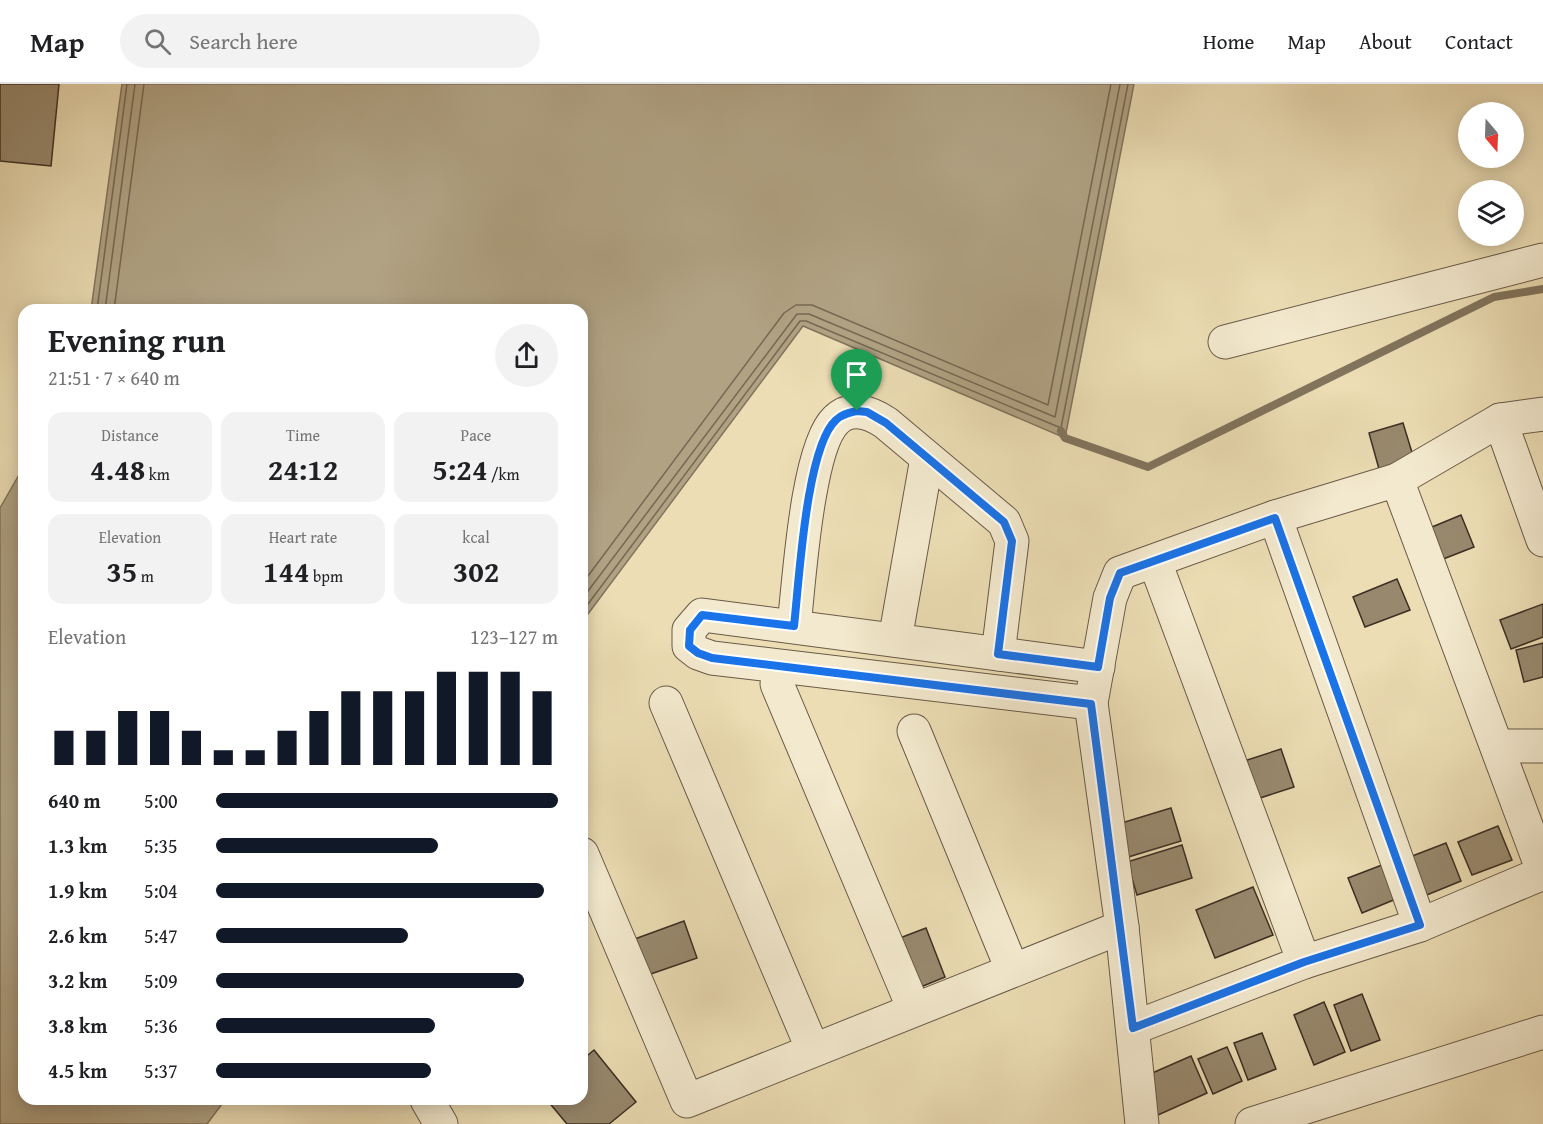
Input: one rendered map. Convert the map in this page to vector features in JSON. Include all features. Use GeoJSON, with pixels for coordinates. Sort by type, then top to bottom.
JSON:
{"type":"FeatureCollection","features":[{"type":"Feature","properties":{"kind":"street"},"geometry":{"type":"LineString","coordinates":[[1225,342],[1543,260]]}},
{"type":"Feature","properties":{"kind":"street"},"geometry":{"type":"LineString","coordinates":[[794,626],[813,475],[822,444],[834,421],[843,415],[857,411],[867,412],[886,423],[1004,522],[1010,531],[1012,541],[998,654]]}},
{"type":"Feature","properties":{"kind":"street"},"geometry":{"type":"LineString","coordinates":[[1142,1124],[1122,927],[1091,704],[1110,598],[1120,573],[1275,518],[1397,480],[1500,420],[1543,414]]}},
{"type":"Feature","properties":{"kind":"street"},"geometry":{"type":"LineString","coordinates":[[1500,420],[1543,540]]}},
{"type":"Feature","properties":{"kind":"street"},"geometry":{"type":"LineString","coordinates":[[895,640],[927,458]]}},
{"type":"Feature","properties":{"kind":"street"},"geometry":{"type":"LineString","coordinates":[[1133,1028],[1304,962],[1420,925],[1543,872],[1397,480]]}},
{"type":"Feature","properties":{"kind":"street"},"geometry":{"type":"LineString","coordinates":[[1275,518],[1420,925]]}},
{"type":"Feature","properties":{"kind":"street"},"geometry":{"type":"LineString","coordinates":[[1155,562],[1304,962]]}},
{"type":"Feature","properties":{"kind":"street"},"geometry":{"type":"LineString","coordinates":[[1091,704],[719,659],[698,653],[689,646],[690,630],[702,615],[1098,667]]}},
{"type":"Feature","properties":{"kind":"street"},"geometry":{"type":"LineString","coordinates":[[777,684],[914,1009]]}},
{"type":"Feature","properties":{"kind":"street"},"geometry":{"type":"LineString","coordinates":[[666,703],[813,1050]]}},
{"type":"Feature","properties":{"kind":"street"},"geometry":{"type":"LineString","coordinates":[[914,731],[1012,969]]}},
{"type":"Feature","properties":{"kind":"street"},"geometry":{"type":"LineString","coordinates":[[1497,746],[1543,746]]}},
{"type":"Feature","properties":{"kind":"street"},"geometry":{"type":"LineString","coordinates":[[588,868],[687,1101],[1012,969],[1122,927]]}},
{"type":"Feature","properties":{"kind":"street"},"geometry":{"type":"LineString","coordinates":[[1252,1124],[1543,1032]]}},
{"type":"Feature","properties":{"kind":"street"},"geometry":{"type":"LineString","coordinates":[[430,1105],[441,1124]]}},
{"type":"Feature","properties":{"kind":"water"},"geometry":{"type":"Polygon","coordinates":[[[122,84],[1134,84],[1065,438],[803,326],[588,614],[588,304],[92,304],[122,84]]]}},
{"type":"Feature","properties":{"kind":"water"},"geometry":{"type":"Polygon","coordinates":[[[18,476],[18,1105],[221,1105],[207,1124],[0,1124],[0,508],[18,476]]]}},
{"type":"Feature","properties":{"kind":"building"},"geometry":{"type":"Polygon","coordinates":[[[0,84],[59,84],[51,166],[0,161],[0,84]]]}},
{"type":"Feature","properties":{"kind":"building"},"geometry":{"type":"Polygon","coordinates":[[[1403,423],[1414,459],[1379,469],[1369,433],[1403,423]]]}},
{"type":"Feature","properties":{"kind":"building"},"geometry":{"type":"Polygon","coordinates":[[[1461,515],[1474,547],[1433,563],[1420,532],[1461,515]]]}},
{"type":"Feature","properties":{"kind":"building"},"geometry":{"type":"Polygon","coordinates":[[[1397,579],[1410,610],[1365,627],[1353,597],[1397,579]]]}},
{"type":"Feature","properties":{"kind":"building"},"geometry":{"type":"Polygon","coordinates":[[[1543,604],[1543,637],[1511,649],[1500,620],[1543,604]]]}},
{"type":"Feature","properties":{"kind":"building"},"geometry":{"type":"Polygon","coordinates":[[[1543,643],[1543,677],[1524,682],[1516,650],[1543,643]]]}},
{"type":"Feature","properties":{"kind":"building"},"geometry":{"type":"Polygon","coordinates":[[[1281,749],[1294,787],[1251,801],[1238,763],[1281,749]]]}},
{"type":"Feature","properties":{"kind":"building"},"geometry":{"type":"Polygon","coordinates":[[[1171,808],[1181,841],[1125,858],[1115,825],[1171,808]]]}},
{"type":"Feature","properties":{"kind":"building"},"geometry":{"type":"Polygon","coordinates":[[[1498,826],[1512,860],[1472,875],[1458,842],[1498,826]]]}},
{"type":"Feature","properties":{"kind":"building"},"geometry":{"type":"Polygon","coordinates":[[[1446,843],[1461,881],[1417,899],[1402,860],[1446,843]]]}},
{"type":"Feature","properties":{"kind":"building"},"geometry":{"type":"Polygon","coordinates":[[[1182,845],[1192,878],[1137,895],[1127,862],[1182,845]]]}},
{"type":"Feature","properties":{"kind":"building"},"geometry":{"type":"Polygon","coordinates":[[[1382,865],[1396,899],[1362,913],[1348,878],[1382,865]]]}},
{"type":"Feature","properties":{"kind":"building"},"geometry":{"type":"Polygon","coordinates":[[[1253,887],[1273,935],[1215,958],[1196,910],[1253,887]]]}},
{"type":"Feature","properties":{"kind":"building"},"geometry":{"type":"Polygon","coordinates":[[[684,921],[697,958],[645,976],[632,940],[684,921]]]}},
{"type":"Feature","properties":{"kind":"building"},"geometry":{"type":"Polygon","coordinates":[[[926,928],[945,977],[911,991],[892,941],[926,928]]]}},
{"type":"Feature","properties":{"kind":"building"},"geometry":{"type":"Polygon","coordinates":[[[1362,994],[1380,1040],[1351,1051],[1334,1005],[1362,994]]]}},
{"type":"Feature","properties":{"kind":"building"},"geometry":{"type":"Polygon","coordinates":[[[1324,1002],[1345,1052],[1314,1065],[1294,1015],[1324,1002]]]}},
{"type":"Feature","properties":{"kind":"building"},"geometry":{"type":"Polygon","coordinates":[[[1262,1033],[1276,1069],[1248,1080],[1234,1043],[1262,1033]]]}},
{"type":"Feature","properties":{"kind":"building"},"geometry":{"type":"Polygon","coordinates":[[[1227,1047],[1242,1081],[1213,1094],[1198,1059],[1227,1047]]]}},
{"type":"Feature","properties":{"kind":"building"},"geometry":{"type":"Polygon","coordinates":[[[594,1050],[636,1102],[609,1124],[567,1124],[551,1105],[588,1105],[588,1055],[594,1050]]]}},
{"type":"Feature","properties":{"kind":"building"},"geometry":{"type":"Polygon","coordinates":[[[1191,1056],[1207,1093],[1158,1115],[1141,1078],[1191,1056]]]}},
{"type":"Feature","properties":{"kind":"waterway"},"geometry":{"type":"LineString","coordinates":[[1061,431],[1065,438],[1148,467],[1494,297],[1543,289]]}},
{"type":"Feature","properties":{"kind":"route"},"geometry":{"type":"LineString","coordinates":[[857,411],[867,412],[886,423],[1004,522],[1010,531],[1012,541],[998,654],[1098,667],[1110,598],[1120,573],[1275,518],[1420,925],[1304,962],[1133,1028],[1122,927],[1091,704],[712,658],[698,653],[689,646],[690,630],[693,623],[702,615],[794,626],[813,475],[818,456],[834,421],[843,415],[857,411]]}}]}
